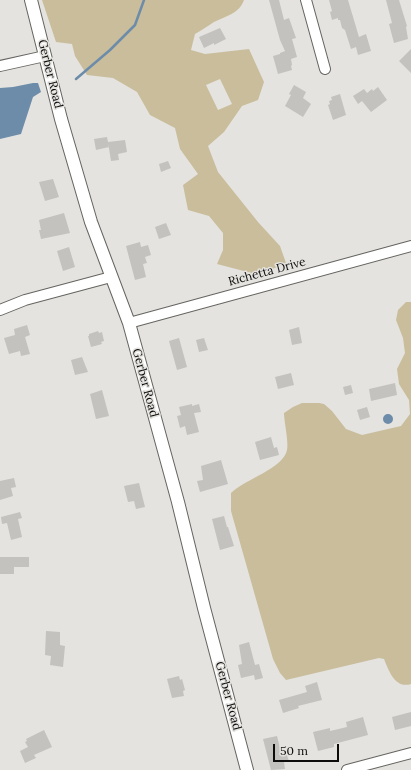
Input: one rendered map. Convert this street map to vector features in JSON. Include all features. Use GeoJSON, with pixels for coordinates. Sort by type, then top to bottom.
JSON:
{"type":"FeatureCollection","features":[{"type":"Feature","properties":{"kind":"street","name":"Gerber Road"},"geometry":{"type":"LineString","coordinates":[[31,0],[61,118],[91,222],[129,324],[178,502],[204,608],[248,770]]}},
{"type":"Feature","properties":{"kind":"street"},"geometry":{"type":"LineString","coordinates":[[306,0],[325,69]]}},
{"type":"Feature","properties":{"kind":"street"},"geometry":{"type":"LineString","coordinates":[[0,66],[45,56]]}},
{"type":"Feature","properties":{"kind":"street","name":"Richetta Drive"},"geometry":{"type":"LineString","coordinates":[[129,324],[411,246]]}},
{"type":"Feature","properties":{"kind":"street"},"geometry":{"type":"LineString","coordinates":[[0,310],[25,300],[111,277]]}},
{"type":"Feature","properties":{"kind":"street"},"geometry":{"type":"LineString","coordinates":[[347,770],[411,753]]}},
{"type":"Feature","properties":{"kind":"shaded area"},"geometry":{"type":"Polygon","coordinates":[[[42,0],[244,0],[242,5],[235,12],[214,22],[195,34],[191,50],[205,54],[249,49],[264,82],[258,100],[242,106],[224,132],[208,146],[218,172],[258,222],[280,246],[286,263],[259,275],[217,264],[223,250],[223,233],[209,216],[188,210],[183,185],[198,174],[180,149],[175,128],[150,115],[137,92],[113,78],[87,75],[75,56],[72,44],[56,42],[42,0]],[[220,79],[206,85],[218,110],[232,104],[220,79]]]}},
{"type":"Feature","properties":{"kind":"shaded area"},"geometry":{"type":"Polygon","coordinates":[[[406,302],[411,302],[411,684],[401,684],[393,678],[384,659],[379,658],[286,680],[280,673],[273,659],[231,511],[231,493],[279,463],[284,457],[287,450],[287,437],[284,413],[302,403],[324,404],[332,411],[346,429],[362,435],[401,426],[410,414],[409,400],[399,384],[397,369],[405,353],[403,338],[396,320],[398,310],[406,302]]]}},
{"type":"Feature","properties":{"kind":"water"},"geometry":{"type":"Polygon","coordinates":[[[38,83],[41,92],[33,97],[21,134],[0,139],[0,88],[38,83]]]}},
{"type":"Feature","properties":{"kind":"water"},"geometry":{"type":"Polygon","coordinates":[[[388,414],[393,419],[388,424],[383,419],[388,414]]]}},
{"type":"Feature","properties":{"kind":"building"},"geometry":{"type":"Polygon","coordinates":[[[269,0],[279,0],[284,20],[289,18],[296,38],[292,39],[297,57],[291,59],[292,70],[278,74],[273,56],[285,51],[280,40],[269,0]]]}},
{"type":"Feature","properties":{"kind":"building"},"geometry":{"type":"Polygon","coordinates":[[[329,0],[348,0],[359,37],[366,34],[371,51],[358,55],[356,47],[351,49],[340,20],[338,20],[338,18],[332,20],[330,12],[332,11],[329,0]]]}},
{"type":"Feature","properties":{"kind":"building"},"geometry":{"type":"Polygon","coordinates":[[[386,0],[399,0],[407,26],[408,39],[394,43],[389,24],[392,23],[386,0]]]}},
{"type":"Feature","properties":{"kind":"building"},"geometry":{"type":"Polygon","coordinates":[[[220,28],[226,39],[204,48],[199,37],[220,28]]]}},
{"type":"Feature","properties":{"kind":"building"},"geometry":{"type":"Polygon","coordinates":[[[411,49],[411,73],[399,61],[411,49]]]}},
{"type":"Feature","properties":{"kind":"building"},"geometry":{"type":"Polygon","coordinates":[[[294,85],[306,92],[303,98],[311,104],[303,117],[285,106],[294,85]]]}},
{"type":"Feature","properties":{"kind":"building"},"geometry":{"type":"Polygon","coordinates":[[[378,87],[387,100],[371,112],[362,101],[358,104],[353,96],[364,89],[367,93],[378,87]]]}},
{"type":"Feature","properties":{"kind":"building"},"geometry":{"type":"Polygon","coordinates":[[[340,94],[346,115],[333,120],[328,105],[330,104],[329,101],[332,100],[331,97],[340,94]]]}},
{"type":"Feature","properties":{"kind":"building"},"geometry":{"type":"Polygon","coordinates":[[[107,137],[109,147],[96,150],[94,139],[107,137]]]}},
{"type":"Feature","properties":{"kind":"building"},"geometry":{"type":"Polygon","coordinates":[[[125,140],[127,152],[118,154],[119,160],[111,161],[108,142],[125,140]]]}},
{"type":"Feature","properties":{"kind":"building"},"geometry":{"type":"Polygon","coordinates":[[[168,161],[171,168],[161,172],[159,164],[168,161]]]}},
{"type":"Feature","properties":{"kind":"building"},"geometry":{"type":"Polygon","coordinates":[[[53,179],[59,197],[45,201],[39,182],[53,179]]]}},
{"type":"Feature","properties":{"kind":"building"},"geometry":{"type":"Polygon","coordinates":[[[64,213],[70,233],[41,239],[39,220],[64,213]]]}},
{"type":"Feature","properties":{"kind":"building"},"geometry":{"type":"Polygon","coordinates":[[[166,223],[171,235],[159,239],[155,227],[166,223]]]}},
{"type":"Feature","properties":{"kind":"building"},"geometry":{"type":"Polygon","coordinates":[[[140,242],[141,247],[148,245],[151,255],[145,257],[147,263],[143,264],[146,277],[135,280],[126,246],[140,242]]]}},
{"type":"Feature","properties":{"kind":"building"},"geometry":{"type":"Polygon","coordinates":[[[69,247],[75,267],[63,271],[57,251],[69,247]]]}},
{"type":"Feature","properties":{"kind":"building"},"geometry":{"type":"Polygon","coordinates":[[[27,325],[30,335],[25,337],[30,354],[21,356],[20,351],[9,354],[4,338],[15,335],[14,329],[27,325]]]}},
{"type":"Feature","properties":{"kind":"building"},"geometry":{"type":"Polygon","coordinates":[[[299,327],[302,343],[292,345],[289,330],[299,327]]]}},
{"type":"Feature","properties":{"kind":"building"},"geometry":{"type":"Polygon","coordinates":[[[98,331],[99,333],[102,332],[104,341],[101,342],[102,344],[91,347],[88,336],[89,334],[98,331]]]}},
{"type":"Feature","properties":{"kind":"building"},"geometry":{"type":"Polygon","coordinates":[[[179,338],[187,367],[177,370],[169,341],[179,338]]]}},
{"type":"Feature","properties":{"kind":"building"},"geometry":{"type":"Polygon","coordinates":[[[204,338],[208,350],[199,352],[196,340],[204,338]]]}},
{"type":"Feature","properties":{"kind":"building"},"geometry":{"type":"Polygon","coordinates":[[[82,357],[88,372],[75,375],[71,360],[82,357]]]}},
{"type":"Feature","properties":{"kind":"building"},"geometry":{"type":"Polygon","coordinates":[[[291,373],[294,385],[278,389],[275,377],[291,373]]]}},
{"type":"Feature","properties":{"kind":"building"},"geometry":{"type":"Polygon","coordinates":[[[395,383],[397,395],[371,401],[369,389],[395,383]]]}},
{"type":"Feature","properties":{"kind":"building"},"geometry":{"type":"Polygon","coordinates":[[[351,385],[353,393],[345,395],[343,387],[351,385]]]}},
{"type":"Feature","properties":{"kind":"building"},"geometry":{"type":"Polygon","coordinates":[[[102,390],[109,416],[96,419],[90,394],[102,390]]]}},
{"type":"Feature","properties":{"kind":"building"},"geometry":{"type":"Polygon","coordinates":[[[192,404],[192,406],[199,404],[201,412],[194,413],[199,432],[187,435],[185,426],[180,428],[177,416],[181,415],[179,407],[192,404]]]}},
{"type":"Feature","properties":{"kind":"building"},"geometry":{"type":"Polygon","coordinates":[[[367,407],[370,417],[360,420],[357,410],[367,407]]]}},
{"type":"Feature","properties":{"kind":"building"},"geometry":{"type":"Polygon","coordinates":[[[271,437],[274,448],[277,447],[279,455],[260,460],[255,442],[271,437]]]}},
{"type":"Feature","properties":{"kind":"building"},"geometry":{"type":"Polygon","coordinates":[[[221,460],[228,484],[200,492],[197,481],[203,480],[201,466],[221,460]]]}},
{"type":"Feature","properties":{"kind":"building"},"geometry":{"type":"Polygon","coordinates":[[[14,478],[16,487],[11,488],[13,496],[0,500],[0,481],[14,478]]]}},
{"type":"Feature","properties":{"kind":"building"},"geometry":{"type":"Polygon","coordinates":[[[139,483],[145,507],[136,509],[134,501],[128,502],[124,486],[139,483]]]}},
{"type":"Feature","properties":{"kind":"building"},"geometry":{"type":"Polygon","coordinates":[[[20,512],[22,518],[18,519],[22,537],[11,540],[7,523],[2,524],[1,517],[20,512]]]}},
{"type":"Feature","properties":{"kind":"building"},"geometry":{"type":"Polygon","coordinates":[[[224,516],[234,546],[220,550],[212,519],[224,516]]]}},
{"type":"Feature","properties":{"kind":"building"},"geometry":{"type":"Polygon","coordinates":[[[0,557],[29,557],[29,567],[14,567],[14,574],[0,574],[0,557]]]}},
{"type":"Feature","properties":{"kind":"building"},"geometry":{"type":"Polygon","coordinates":[[[46,631],[60,632],[60,645],[65,646],[63,667],[50,665],[51,656],[45,655],[46,631]]]}},
{"type":"Feature","properties":{"kind":"building"},"geometry":{"type":"Polygon","coordinates":[[[249,642],[255,665],[259,664],[263,678],[255,680],[254,675],[241,678],[238,665],[242,664],[239,645],[249,642]]]}},
{"type":"Feature","properties":{"kind":"building"},"geometry":{"type":"Polygon","coordinates":[[[179,676],[180,680],[182,679],[185,690],[183,691],[184,696],[172,698],[167,679],[179,676]]]}},
{"type":"Feature","properties":{"kind":"building"},"geometry":{"type":"Polygon","coordinates":[[[317,682],[322,700],[298,706],[299,708],[283,713],[279,700],[307,692],[305,686],[317,682]]]}},
{"type":"Feature","properties":{"kind":"building"},"geometry":{"type":"Polygon","coordinates":[[[411,712],[411,726],[395,730],[392,717],[411,712]]]}},
{"type":"Feature","properties":{"kind":"building"},"geometry":{"type":"Polygon","coordinates":[[[363,717],[368,735],[334,744],[334,747],[318,751],[313,732],[330,728],[330,731],[347,727],[346,722],[363,717]]]}},
{"type":"Feature","properties":{"kind":"building"},"geometry":{"type":"Polygon","coordinates":[[[44,730],[52,747],[34,755],[36,758],[25,763],[20,751],[28,747],[25,742],[27,741],[26,739],[44,730]]]}},
{"type":"Feature","properties":{"kind":"building"},"geometry":{"type":"Polygon","coordinates":[[[277,736],[280,748],[284,747],[289,761],[284,762],[285,769],[271,770],[263,739],[277,736]]]}},
{"type":"Feature","properties":{"kind":"waterway"},"geometry":{"type":"LineString","coordinates":[[76,79],[110,50],[135,25],[144,0]]}}]}
